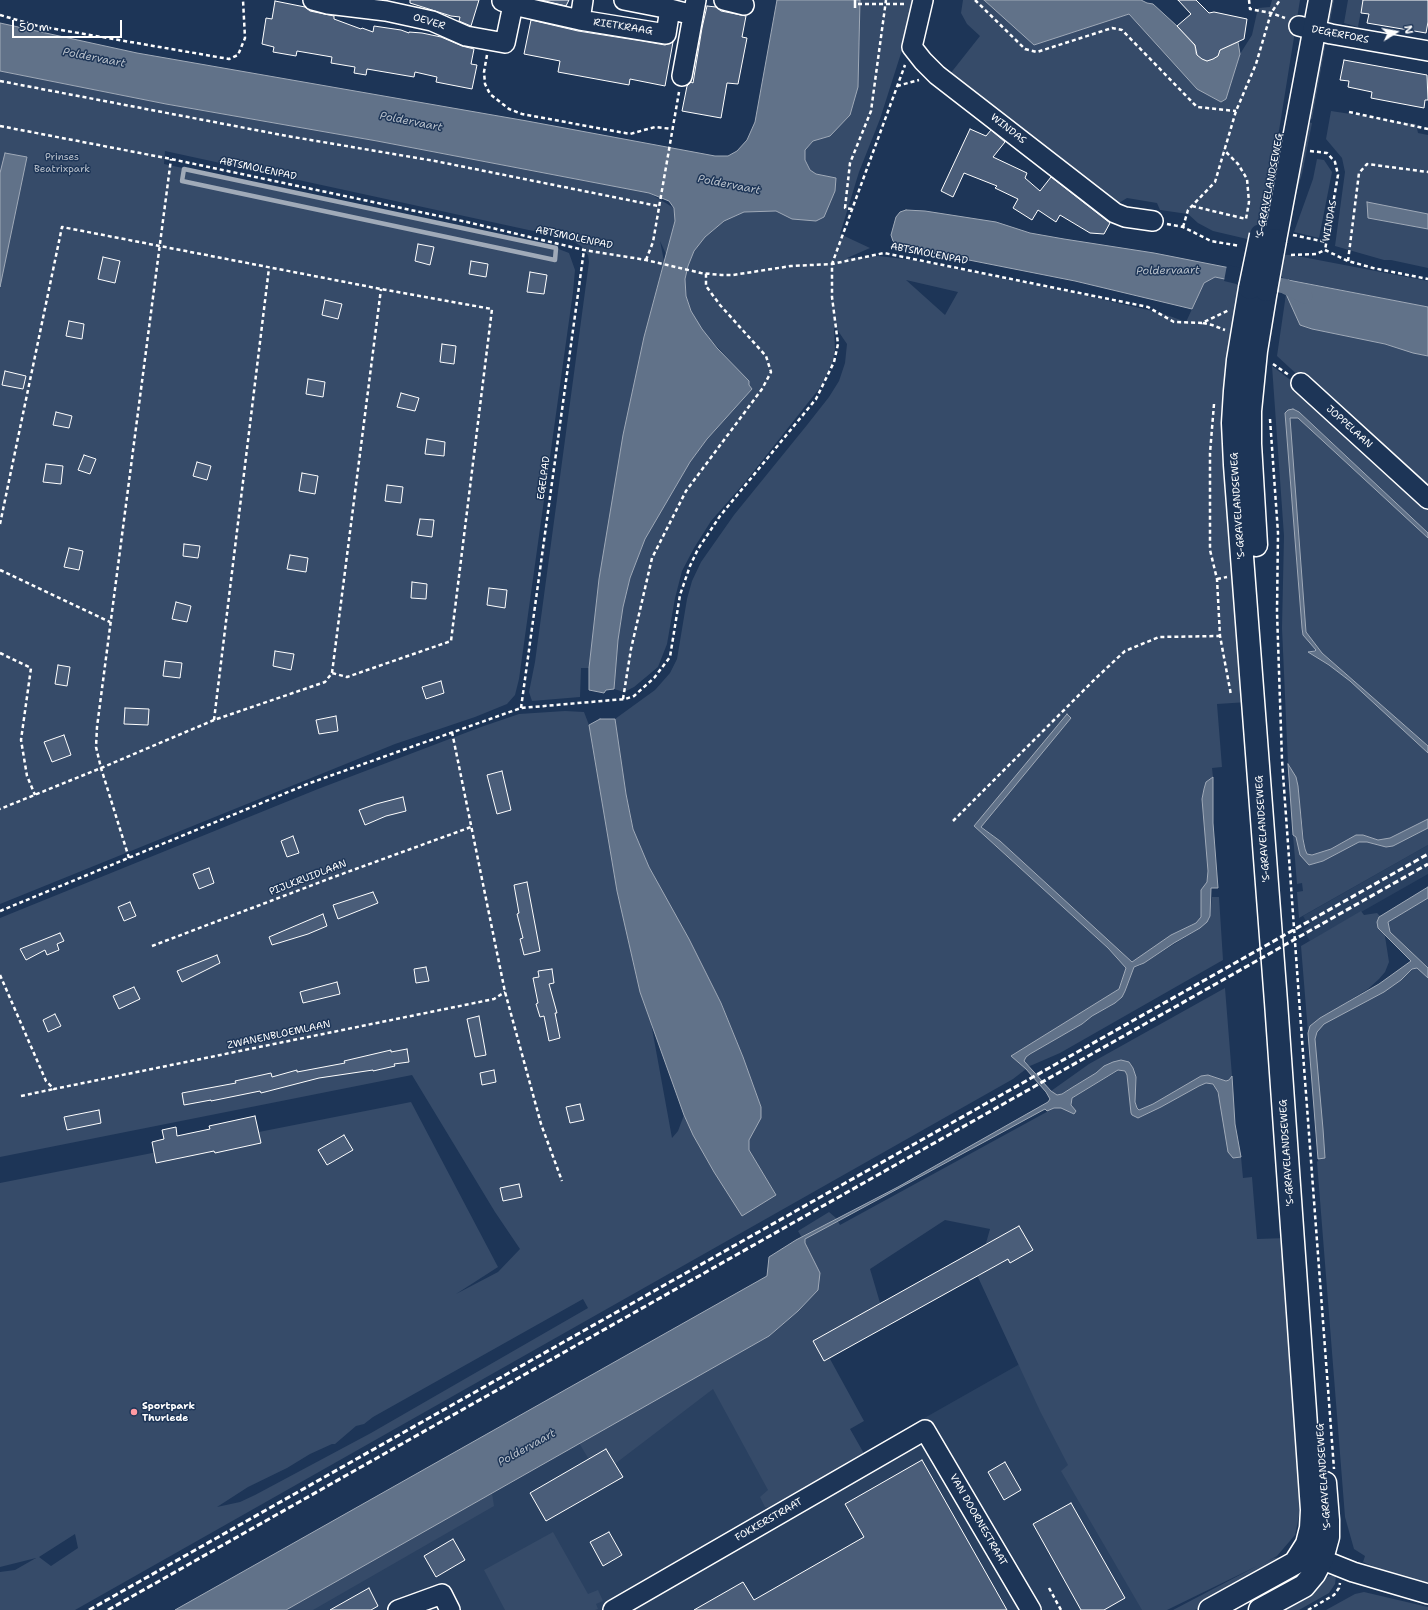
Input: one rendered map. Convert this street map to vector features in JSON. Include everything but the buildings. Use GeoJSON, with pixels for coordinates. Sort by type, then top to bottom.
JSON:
{"type":"FeatureCollection","features":[{"type":"Feature","properties":{"kind":"main road","name":"'S-GRAVELANDSEWEG"},"geometry":{"type":"LineString","coordinates":[[1260,1610],[1304,1586],[1314,1574],[1322,1560],[1328,1537],[1328,1520],[1304,1227],[1267,710],[1250,444],[1252,380],[1258,289],[1277,241],[1306,28],[1305,0]]}},
{"type":"Feature","properties":{"kind":"main road","name":"'S-GRAVELANDSEWEG"},"geometry":{"type":"LineString","coordinates":[[1306,28],[1320,0]]}},
{"type":"Feature","properties":{"kind":"main road","name":"'S-GRAVELANDSEWEG"},"geometry":{"type":"LineString","coordinates":[[1210,1610],[1295,1563],[1322,1560]]}},
{"type":"Feature","properties":{"kind":"street","name":"OEVER"},"geometry":{"type":"LineString","coordinates":[[313,0],[328,4],[386,11],[432,21],[466,36],[505,43],[507,2]]}},
{"type":"Feature","properties":{"kind":"street","name":"RIETKRAAG"},"geometry":{"type":"LineString","coordinates":[[580,20],[583,0]]}},
{"type":"Feature","properties":{"kind":"street"},"geometry":{"type":"LineString","coordinates":[[624,0],[670,9],[695,7],[682,76]]}},
{"type":"Feature","properties":{"kind":"street"},"geometry":{"type":"LineString","coordinates":[[724,0],[744,5]]}},
{"type":"Feature","properties":{"kind":"street"},"geometry":{"type":"LineString","coordinates":[[912,48],[923,0]]}},
{"type":"Feature","properties":{"kind":"street","name":"RIETKRAAG"},"geometry":{"type":"LineString","coordinates":[[507,2],[580,20],[666,34],[670,9]]}},
{"type":"Feature","properties":{"kind":"street","name":"DEGERFORS"},"geometry":{"type":"LineString","coordinates":[[1306,28],[1428,51]]}},
{"type":"Feature","properties":{"kind":"street","name":"WINDAS"},"geometry":{"type":"LineString","coordinates":[[912,48],[937,75],[1115,213],[1154,221]]}},
{"type":"Feature","properties":{"kind":"street","name":"JOPPELAAN"},"geometry":{"type":"LineString","coordinates":[[1301,383],[1428,499]]}},
{"type":"Feature","properties":{"kind":"street","name":"FOKKERSTRAAT"},"geometry":{"type":"LineString","coordinates":[[613,1610],[925,1430]]}},
{"type":"Feature","properties":{"kind":"street","name":"VAN DOORNESTRAAT"},"geometry":{"type":"LineString","coordinates":[[925,1430],[1031,1610]]}},
{"type":"Feature","properties":{"kind":"street"},"geometry":{"type":"LineString","coordinates":[[1322,1560],[1428,1594]]}},
{"type":"Feature","properties":{"kind":"street"},"geometry":{"type":"LineString","coordinates":[[398,1610],[442,1594],[450,1610]]}},
{"type":"Feature","properties":{"kind":"path"},"geometry":{"type":"LineString","coordinates":[[0,15],[38,26],[229,58],[238,55],[245,38],[243,0]]}},
{"type":"Feature","properties":{"kind":"path"},"geometry":{"type":"LineString","coordinates":[[855,0],[855,11]]}},
{"type":"Feature","properties":{"kind":"path"},"geometry":{"type":"LineString","coordinates":[[852,209],[845,208],[850,163],[871,111],[886,0]]}},
{"type":"Feature","properties":{"kind":"path"},"geometry":{"type":"LineString","coordinates":[[975,0],[1025,49],[1037,52],[1112,28],[1122,30],[1197,107],[1236,111]]}},
{"type":"Feature","properties":{"kind":"path"},"geometry":{"type":"LineString","coordinates":[[1249,0],[1250,10],[1271,13],[1294,21],[1306,28]]}},
{"type":"Feature","properties":{"kind":"path"},"geometry":{"type":"LineString","coordinates":[[1183,227],[1188,210],[1215,182],[1220,169],[1223,150],[1236,111],[1256,64],[1271,13],[1280,0]]}},
{"type":"Feature","properties":{"kind":"path"},"geometry":{"type":"LineString","coordinates":[[855,4],[885,5]]}},
{"type":"Feature","properties":{"kind":"path"},"geometry":{"type":"LineString","coordinates":[[489,41],[484,72],[485,84],[490,94],[509,109],[522,114],[630,134],[655,127],[672,129]]}},
{"type":"Feature","properties":{"kind":"path"},"geometry":{"type":"LineString","coordinates":[[0,911],[310,783],[452,732],[521,708],[623,699],[634,696],[654,678],[670,657],[680,595],[690,566],[708,532],[796,426],[824,386],[834,362],[838,344],[832,296],[832,264],[912,48]]}},
{"type":"Feature","properties":{"kind":"path"},"geometry":{"type":"LineString","coordinates":[[646,260],[653,242],[658,206],[682,76]]}},
{"type":"Feature","properties":{"kind":"path"},"geometry":{"type":"LineString","coordinates":[[0,81],[279,134],[435,161],[658,206]]}},
{"type":"Feature","properties":{"kind":"path"},"geometry":{"type":"LineString","coordinates":[[1349,112],[1428,129]]}},
{"type":"Feature","properties":{"kind":"path","name":"ABTSMOLENPAD"},"geometry":{"type":"LineString","coordinates":[[0,126],[171,159],[467,222],[584,250],[646,260],[693,271],[721,275],[734,275],[791,266],[832,264],[884,253],[1148,307],[1174,322],[1202,323]]}},
{"type":"Feature","properties":{"kind":"path"},"geometry":{"type":"LineString","coordinates":[[1192,206],[1246,219],[1249,202],[1247,180],[1238,164],[1223,150]]}},
{"type":"Feature","properties":{"kind":"path","name":"WINDAS"},"geometry":{"type":"LineString","coordinates":[[1310,151],[1327,153],[1335,162],[1338,175],[1325,250],[1348,261],[1373,268],[1428,278]]}},
{"type":"Feature","properties":{"kind":"path"},"geometry":{"type":"LineString","coordinates":[[130,858],[101,768],[96,747],[97,727],[171,159]]}},
{"type":"Feature","properties":{"kind":"path"},"geometry":{"type":"LineString","coordinates":[[1348,261],[1359,173],[1367,164],[1428,172]]}},
{"type":"Feature","properties":{"kind":"path"},"geometry":{"type":"LineString","coordinates":[[1154,221],[1183,227],[1211,241],[1241,246]]}},
{"type":"Feature","properties":{"kind":"path"},"geometry":{"type":"LineString","coordinates":[[0,524],[62,227],[269,268],[492,309],[454,627],[451,641],[347,677],[332,673]]}},
{"type":"Feature","properties":{"kind":"path"},"geometry":{"type":"LineString","coordinates":[[1277,241],[1326,242]]}},
{"type":"Feature","properties":{"kind":"path"},"geometry":{"type":"LineString","coordinates":[[1277,241],[1293,256],[1325,250]]}},
{"type":"Feature","properties":{"kind":"path","name":"EGELPAD"},"geometry":{"type":"LineString","coordinates":[[521,708],[584,250]]}},
{"type":"Feature","properties":{"kind":"path"},"geometry":{"type":"LineString","coordinates":[[214,720],[269,268]]}},
{"type":"Feature","properties":{"kind":"path"},"geometry":{"type":"LineString","coordinates":[[623,699],[631,649],[652,558],[686,491],[762,390],[771,372],[766,356],[706,286],[706,273]]}},
{"type":"Feature","properties":{"kind":"path"},"geometry":{"type":"LineString","coordinates":[[0,809],[214,720],[325,682],[332,673],[381,289]]}},
{"type":"Feature","properties":{"kind":"path"},"geometry":{"type":"LineString","coordinates":[[1202,323],[1229,310]]}},
{"type":"Feature","properties":{"kind":"path"},"geometry":{"type":"LineString","coordinates":[[1202,323],[1225,330]]}},
{"type":"Feature","properties":{"kind":"path"},"geometry":{"type":"LineString","coordinates":[[1272,363],[1301,383]]}},
{"type":"Feature","properties":{"kind":"path"},"geometry":{"type":"LineString","coordinates":[[1215,400],[1210,453],[1210,550],[1217,579],[1220,636],[1231,695]]}},
{"type":"Feature","properties":{"kind":"path","name":"'S-GRAVELANDSEWEG"},"geometry":{"type":"LineString","coordinates":[[1270,418],[1278,533],[1277,612],[1282,760],[1334,1470]]}},
{"type":"Feature","properties":{"kind":"path"},"geometry":{"type":"LineString","coordinates":[[0,570],[110,622]]}},
{"type":"Feature","properties":{"kind":"path"},"geometry":{"type":"LineString","coordinates":[[953,821],[1125,651],[1159,637],[1220,636]]}},
{"type":"Feature","properties":{"kind":"path"},"geometry":{"type":"LineString","coordinates":[[0,653],[31,668],[21,740],[27,776],[35,795]]}},
{"type":"Feature","properties":{"kind":"path"},"geometry":{"type":"LineString","coordinates":[[452,732],[505,992],[541,1124],[562,1181]]}},
{"type":"Feature","properties":{"kind":"path","name":"PIJLKRUIDLAAN"},"geometry":{"type":"LineString","coordinates":[[152,946],[471,827]]}},
{"type":"Feature","properties":{"kind":"path"},"geometry":{"type":"LineString","coordinates":[[0,975],[46,1081],[54,1089]]}},
{"type":"Feature","properties":{"kind":"path","name":"ZWANENBLOEMLAAN"},"geometry":{"type":"LineString","coordinates":[[21,1096],[494,999],[505,992]]}},
{"type":"Feature","properties":{"kind":"path"},"geometry":{"type":"LineString","coordinates":[[1308,1610],[1334,1594],[1339,1588],[1322,1560]]}},
{"type":"Feature","properties":{"kind":"path"},"geometry":{"type":"LineString","coordinates":[[1049,1588],[1062,1610]]}},
{"type":"Feature","properties":{"kind":"shaded area"},"geometry":{"type":"Polygon","coordinates":[[[1428,845],[1428,874],[1310,941],[1303,930],[1309,926],[1303,916],[1428,845]]]}},
{"type":"Feature","properties":{"kind":"shaded area"},"geometry":{"type":"Polygon","coordinates":[[[706,1355],[785,1497],[1025,1361],[1146,1610],[254,1610],[706,1355]]]}},
{"type":"Feature","properties":{"kind":"green space"},"geometry":{"type":"Polygon","coordinates":[[[860,0],[918,0],[880,119],[859,172],[840,234],[870,248],[847,258],[878,256],[913,260],[1062,290],[1161,313],[1186,322],[1204,283],[1215,277],[1253,285],[1248,702],[1217,704],[1222,767],[1212,768],[1213,777],[1206,782],[1202,799],[1208,871],[1207,882],[1201,890],[1201,918],[1196,923],[1171,935],[1132,963],[1000,841],[981,826],[1071,718],[974,826],[1108,948],[1126,968],[1119,989],[1012,1056],[1026,1069],[1013,1079],[75,1610],[0,1610],[0,1572],[15,1570],[36,1558],[0,1567],[0,1183],[411,1102],[498,1267],[456,1294],[498,1272],[520,1249],[495,1212],[412,1075],[0,1157],[0,918],[318,789],[481,727],[519,714],[565,711],[584,712],[589,725],[617,891],[640,992],[651,1023],[672,1138],[678,1131],[684,1115],[693,1135],[756,1164],[749,1150],[749,1140],[761,1107],[721,1002],[649,867],[633,829],[626,794],[615,719],[655,690],[670,673],[677,659],[687,599],[692,581],[701,562],[734,515],[829,397],[839,381],[845,363],[847,344],[834,325],[835,350],[832,364],[822,385],[746,481],[711,521],[682,571],[675,598],[667,644],[658,667],[634,687],[624,692],[614,689],[618,640],[623,607],[630,578],[645,539],[690,462],[707,439],[752,389],[733,364],[701,329],[691,311],[686,296],[685,279],[694,251],[705,237],[724,221],[744,212],[776,211],[792,219],[816,174],[810,170],[805,160],[805,150],[813,141],[830,136],[858,87],[860,0]],[[906,280],[945,315],[958,292],[906,280]],[[583,1299],[373,1417],[364,1424],[356,1426],[335,1444],[310,1454],[287,1468],[248,1487],[217,1507],[240,1502],[255,1495],[371,1433],[588,1308],[583,1299]],[[75,1534],[39,1557],[51,1566],[78,1548],[75,1534]]]}},
{"type":"Feature","properties":{"kind":"green space"},"geometry":{"type":"Polygon","coordinates":[[[963,0],[984,0],[1034,45],[1129,14],[1197,89],[1221,102],[1226,99],[1240,54],[1252,35],[1258,8],[1270,7],[1272,0],[1300,0],[1260,242],[1213,231],[1198,223],[1188,214],[1160,210],[1157,203],[1127,198],[1114,206],[950,74],[980,36],[967,24],[961,13],[963,0]]]}},
{"type":"Feature","properties":{"kind":"green space"},"geometry":{"type":"Polygon","coordinates":[[[1326,0],[1334,0],[1330,22],[1324,17],[1326,0]]]}},
{"type":"Feature","properties":{"kind":"green space"},"geometry":{"type":"Polygon","coordinates":[[[1348,0],[1363,0],[1358,27],[1344,23],[1348,0]]]}},
{"type":"Feature","properties":{"kind":"green space"},"geometry":{"type":"Polygon","coordinates":[[[1326,42],[1312,119],[1308,118],[1307,122],[1312,123],[1302,174],[1284,231],[1318,46],[1326,42]]]}},
{"type":"Feature","properties":{"kind":"green space","name":"Prinses Beatrixpark"},"geometry":{"type":"Polygon","coordinates":[[[0,71],[166,104],[377,141],[649,193],[674,208],[675,221],[666,254],[660,241],[664,261],[644,337],[623,435],[599,579],[589,668],[581,668],[580,697],[532,701],[529,692],[535,662],[589,262],[588,255],[581,246],[570,239],[165,151],[164,164],[556,248],[569,253],[575,270],[573,292],[519,679],[515,695],[507,704],[475,717],[395,744],[0,904],[0,71]]]}},
{"type":"Feature","properties":{"kind":"green space"},"geometry":{"type":"Polygon","coordinates":[[[1331,111],[1416,124],[1418,133],[1428,135],[1428,214],[1368,203],[1368,218],[1428,229],[1428,268],[1391,260],[1384,260],[1335,246],[1345,172],[1342,158],[1326,139],[1331,111]]]}},
{"type":"Feature","properties":{"kind":"green space"},"geometry":{"type":"Polygon","coordinates":[[[1317,159],[1324,160],[1332,172],[1319,238],[1294,232],[1313,179],[1317,159]]]}},
{"type":"Feature","properties":{"kind":"green space"},"geometry":{"type":"Polygon","coordinates":[[[1258,254],[1292,255],[1428,281],[1428,307],[1281,278],[1258,254]]]}},
{"type":"Feature","properties":{"kind":"green space"},"geometry":{"type":"Polygon","coordinates":[[[1286,294],[1301,325],[1312,329],[1428,353],[1428,495],[1277,356],[1286,294]]]}},
{"type":"Feature","properties":{"kind":"green space"},"geometry":{"type":"Polygon","coordinates":[[[1272,366],[1301,388],[1428,502],[1428,533],[1299,412],[1285,413],[1302,628],[1303,635],[1316,650],[1309,652],[1350,681],[1428,753],[1428,819],[1390,838],[1378,840],[1363,835],[1356,835],[1331,849],[1312,855],[1307,854],[1305,849],[1298,786],[1296,777],[1288,764],[1282,628],[1284,536],[1272,366]]]}},
{"type":"Feature","properties":{"kind":"green space"},"geometry":{"type":"Polygon","coordinates":[[[1290,418],[1298,418],[1428,538],[1428,746],[1322,653],[1306,632],[1289,422],[1290,418]]]}},
{"type":"Feature","properties":{"kind":"green space"},"geometry":{"type":"Polygon","coordinates":[[[1428,828],[1428,845],[1299,918],[1297,892],[1303,891],[1302,883],[1297,884],[1293,835],[1296,837],[1309,865],[1323,861],[1359,842],[1367,842],[1386,847],[1393,846],[1428,828]]]}},
{"type":"Feature","properties":{"kind":"green space"},"geometry":{"type":"Polygon","coordinates":[[[1212,897],[1219,897],[1223,960],[1060,1053],[1030,1066],[1026,1064],[1024,1061],[1030,1054],[1082,1024],[1122,997],[1134,967],[1139,966],[1200,928],[1210,916],[1212,897]]]}},
{"type":"Feature","properties":{"kind":"green space"},"geometry":{"type":"Polygon","coordinates":[[[1428,898],[1428,1587],[1404,1580],[1363,1562],[1365,1556],[1354,1549],[1345,1517],[1317,1162],[1321,1157],[1313,1043],[1316,1030],[1324,1023],[1419,964],[1384,930],[1389,962],[1385,972],[1368,989],[1318,1020],[1309,1034],[1309,1045],[1301,946],[1361,911],[1364,915],[1377,913],[1383,924],[1428,898]]]}},
{"type":"Feature","properties":{"kind":"green space"},"geometry":{"type":"Polygon","coordinates":[[[1225,988],[1232,1076],[1229,1080],[1226,1081],[1208,1075],[1201,1076],[1153,1104],[1139,1110],[1135,1102],[1136,1077],[1129,1062],[1104,1066],[1096,1073],[1061,1094],[1057,1095],[1051,1091],[1089,1064],[1225,988]]]}},
{"type":"Feature","properties":{"kind":"green space"},"geometry":{"type":"Polygon","coordinates":[[[1121,1069],[1125,1071],[1127,1075],[1131,1113],[1138,1118],[1206,1083],[1213,1084],[1216,1087],[1233,1158],[1241,1157],[1243,1178],[1252,1177],[1257,1239],[1287,1238],[1300,1511],[1295,1535],[1277,1556],[1264,1563],[1274,1558],[1294,1555],[1225,1597],[1195,1610],[1173,1610],[1257,1566],[1167,1610],[1142,1610],[1061,1471],[1068,1465],[1040,1411],[977,1275],[990,1229],[945,1220],[870,1269],[886,1323],[830,1359],[864,1421],[850,1429],[866,1457],[774,1509],[765,1507],[760,1497],[768,1490],[713,1389],[599,1476],[579,1443],[769,1336],[798,1311],[818,1290],[805,1243],[798,1231],[829,1212],[836,1218],[840,1225],[1054,1108],[1061,1108],[1074,1114],[1071,1101],[1072,1098],[1121,1069]]]}},
{"type":"Feature","properties":{"kind":"green space"},"geometry":{"type":"Polygon","coordinates":[[[492,1493],[494,1506],[313,1610],[286,1610],[492,1493]]]}},
{"type":"Feature","properties":{"kind":"green space"},"geometry":{"type":"Polygon","coordinates":[[[553,1532],[588,1594],[598,1590],[603,1601],[596,1604],[598,1609],[595,1610],[505,1610],[484,1570],[553,1532]]]}},
{"type":"Feature","properties":{"kind":"green space"},"geometry":{"type":"Polygon","coordinates":[[[1303,1567],[1303,1576],[1266,1599],[1260,1598],[1259,1590],[1303,1567]]]}},
{"type":"Feature","properties":{"kind":"green space"},"geometry":{"type":"Polygon","coordinates":[[[1336,1576],[1335,1584],[1329,1593],[1299,1610],[1276,1610],[1320,1579],[1336,1576]]]}},
{"type":"Feature","properties":{"kind":"green space"},"geometry":{"type":"Polygon","coordinates":[[[1364,1592],[1428,1607],[1428,1610],[1326,1610],[1355,1594],[1364,1592]]]}},
{"type":"Feature","properties":{"kind":"water"},"geometry":{"type":"Polygon","coordinates":[[[777,0],[860,0],[858,87],[850,115],[830,136],[813,141],[805,150],[805,160],[810,170],[816,174],[836,178],[835,191],[824,217],[816,221],[792,219],[776,211],[744,212],[724,221],[705,237],[694,251],[685,279],[686,296],[691,311],[702,329],[717,348],[749,381],[749,385],[752,389],[707,439],[690,462],[645,539],[630,578],[623,607],[618,640],[614,689],[606,690],[604,693],[589,690],[589,668],[599,579],[623,435],[644,337],[675,221],[674,208],[669,201],[649,193],[377,141],[166,104],[0,71],[0,23],[137,53],[527,121],[715,156],[728,156],[737,151],[747,140],[755,122],[777,0]]]}},
{"type":"Feature","properties":{"kind":"water"},"geometry":{"type":"Polygon","coordinates":[[[984,0],[1141,0],[1153,4],[1177,26],[1195,46],[1196,54],[1202,59],[1207,61],[1213,59],[1218,56],[1220,50],[1238,42],[1240,54],[1226,99],[1221,102],[1197,89],[1129,14],[1034,45],[984,0]]]}},
{"type":"Feature","properties":{"kind":"water"},"geometry":{"type":"Polygon","coordinates":[[[5,153],[27,157],[0,287],[0,173],[5,153]]]}},
{"type":"Feature","properties":{"kind":"water"},"geometry":{"type":"Polygon","coordinates":[[[1367,202],[1428,214],[1428,229],[1368,218],[1367,202]]]}},
{"type":"Feature","properties":{"kind":"water"},"geometry":{"type":"Polygon","coordinates":[[[906,210],[925,211],[996,222],[1030,233],[1154,253],[1281,278],[1253,285],[1215,277],[1204,283],[1192,309],[1075,281],[898,246],[893,241],[891,235],[896,217],[900,212],[906,210]]]}},
{"type":"Feature","properties":{"kind":"water"},"geometry":{"type":"Polygon","coordinates":[[[1288,280],[1428,307],[1428,356],[1385,344],[1312,329],[1300,325],[1286,294],[1288,280]]]}},
{"type":"Feature","properties":{"kind":"water"},"geometry":{"type":"Polygon","coordinates":[[[1293,409],[1299,412],[1428,533],[1428,538],[1298,418],[1290,418],[1306,632],[1322,653],[1428,746],[1428,753],[1350,681],[1329,665],[1308,652],[1316,650],[1303,635],[1302,628],[1285,413],[1288,410],[1293,409]]]}},
{"type":"Feature","properties":{"kind":"water"},"geometry":{"type":"Polygon","coordinates":[[[1067,714],[1071,718],[981,827],[1000,841],[1132,962],[1171,935],[1196,923],[1201,917],[1201,890],[1207,882],[1208,871],[1202,799],[1206,782],[1213,777],[1213,823],[1218,888],[1211,888],[1210,916],[1207,922],[1200,928],[1144,963],[1134,967],[1122,997],[1115,1003],[1030,1054],[1024,1061],[1051,1091],[1057,1095],[1062,1094],[1096,1073],[1104,1066],[1121,1060],[1129,1062],[1136,1077],[1135,1102],[1139,1110],[1153,1104],[1201,1076],[1208,1075],[1226,1081],[1232,1076],[1235,1124],[1241,1157],[1233,1158],[1228,1152],[1218,1092],[1213,1084],[1206,1083],[1199,1086],[1138,1118],[1131,1113],[1127,1075],[1125,1071],[1118,1070],[1072,1098],[1071,1105],[1076,1111],[1074,1114],[1061,1108],[1054,1108],[1047,1111],[1045,1109],[805,1239],[805,1243],[820,1273],[818,1290],[798,1311],[769,1336],[286,1610],[175,1610],[767,1276],[769,1257],[796,1240],[898,1187],[1048,1102],[1050,1099],[1046,1092],[1026,1069],[1011,1056],[1119,989],[1126,968],[1108,948],[974,826],[1067,714]]]}},
{"type":"Feature","properties":{"kind":"water"},"geometry":{"type":"Polygon","coordinates":[[[600,719],[615,719],[626,794],[633,829],[649,867],[689,939],[721,1003],[761,1107],[761,1118],[749,1140],[749,1150],[776,1195],[742,1216],[693,1135],[684,1115],[640,992],[617,891],[589,725],[600,719]]]}},
{"type":"Feature","properties":{"kind":"water"},"geometry":{"type":"Polygon","coordinates":[[[1288,764],[1296,777],[1298,786],[1303,839],[1307,854],[1312,855],[1331,849],[1356,835],[1363,835],[1378,840],[1390,838],[1428,819],[1428,828],[1393,846],[1386,847],[1367,842],[1359,842],[1323,861],[1309,865],[1300,855],[1296,837],[1293,835],[1288,764]]]}},
{"type":"Feature","properties":{"kind":"water"},"geometry":{"type":"Polygon","coordinates":[[[1428,887],[1428,898],[1388,922],[1390,932],[1428,968],[1428,978],[1417,968],[1412,969],[1401,980],[1384,992],[1324,1024],[1317,1032],[1315,1039],[1325,1158],[1318,1159],[1308,1033],[1310,1026],[1320,1018],[1379,984],[1411,961],[1378,928],[1377,922],[1379,917],[1428,887]]]}},
{"type":"Feature","properties":{"kind":"pier"},"geometry":{"type":"Polygon","coordinates":[[[1227,265],[1281,276],[1283,278],[1280,292],[1278,294],[1224,281],[1227,265]]]}},
{"type":"Feature","properties":{"kind":"waterway"},"geometry":{"type":"LineString","coordinates":[[184,169],[556,248],[555,260],[182,181],[184,169]]}},
{"type":"Feature","properties":{"kind":"waterway","name":"Poldervaart"},"geometry":{"type":"LineString","coordinates":[[1260,281],[1284,286],[1305,296]]}},
{"type":"Feature","properties":{"kind":"railway"},"geometry":{"type":"LineString","coordinates":[[89,1610],[1428,854]]}},
{"type":"Feature","properties":{"kind":"railway"},"geometry":{"type":"LineString","coordinates":[[108,1610],[1428,864]]}},
{"type":"Feature","properties":{"kind":"place","name":"Sportpark Thurlede"},"geometry":{"type":"Point","coordinates":[134,1412]}}]}
